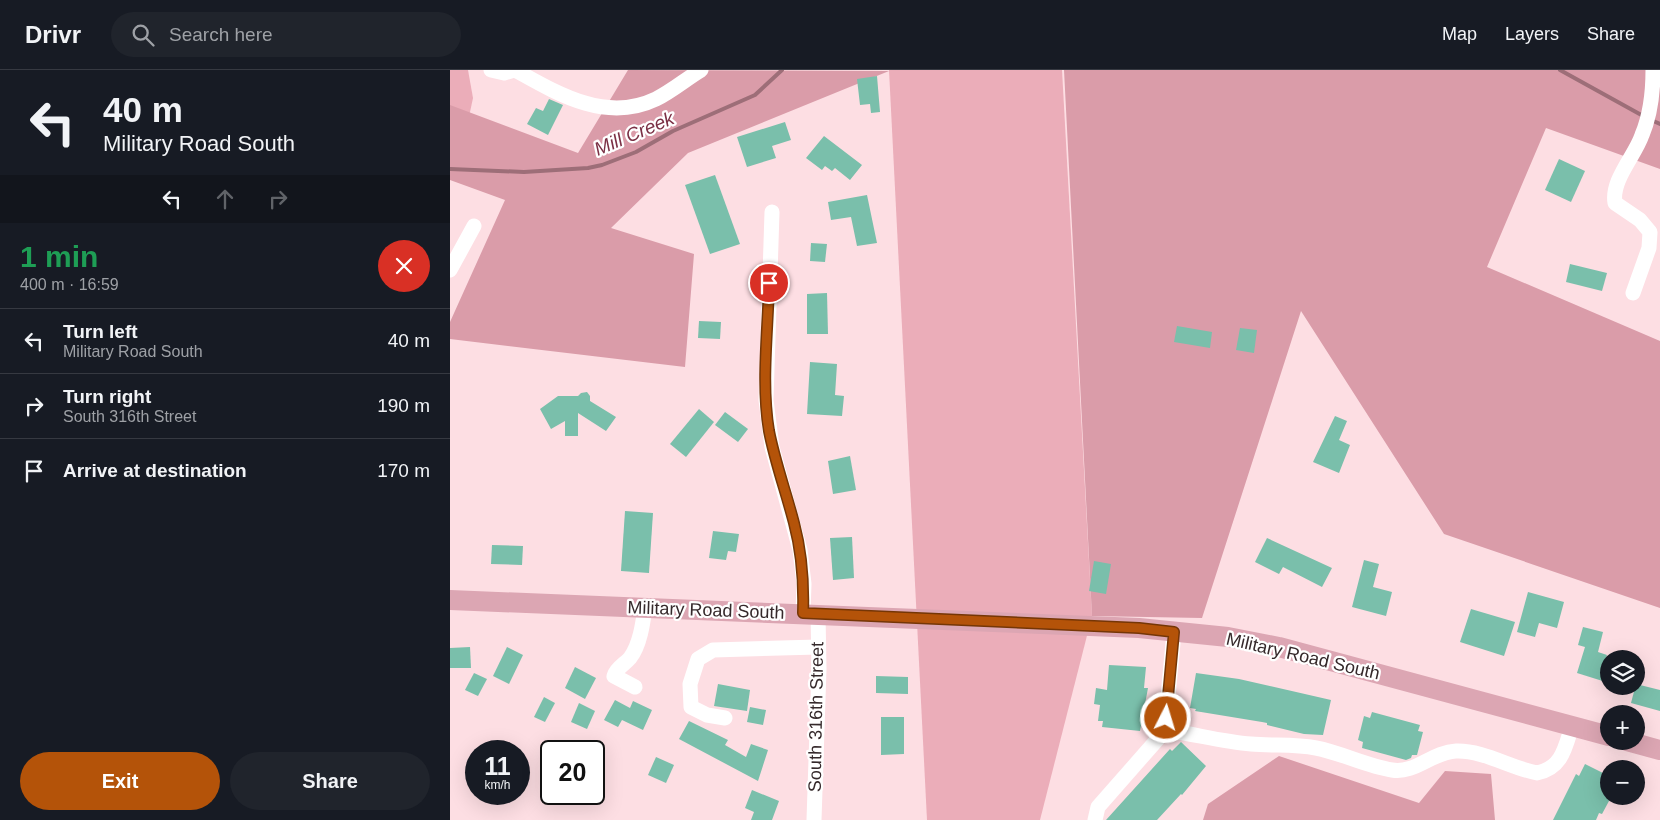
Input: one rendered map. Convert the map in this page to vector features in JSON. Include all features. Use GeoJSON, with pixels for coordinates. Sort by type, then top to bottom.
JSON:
{"type":"FeatureCollection","features":[{"type":"Feature","properties":{"kind":"main road","name":"Military Road South"},"geometry":{"type":"LineString","coordinates":[[450,600],[1139,628],[1228,637],[1279,647],[1600,734]]}},
{"type":"Feature","properties":{"kind":"main road"},"geometry":{"type":"LineString","coordinates":[[1645,746],[1660,750]]}},
{"type":"Feature","properties":{"kind":"street"},"geometry":{"type":"LineString","coordinates":[[491,70],[499,73],[513,70],[592,107],[616,109],[656,99],[701,70]]}},
{"type":"Feature","properties":{"kind":"street"},"geometry":{"type":"LineString","coordinates":[[1633,293],[1649,248],[1650,232],[1640,220],[1615,203],[1614,195],[1642,135],[1653,70]]}},
{"type":"Feature","properties":{"kind":"street","name":"South 316th Street"},"geometry":{"type":"LineString","coordinates":[[772,212],[766,400],[772,447],[800,550],[804,584],[818,646],[814,820]]}},
{"type":"Feature","properties":{"kind":"street"},"geometry":{"type":"LineString","coordinates":[[450,270],[474,226]]}},
{"type":"Feature","properties":{"kind":"street"},"geometry":{"type":"LineString","coordinates":[[635,687],[614,676],[631,657],[643,624],[645,607]]}},
{"type":"Feature","properties":{"kind":"street"},"geometry":{"type":"LineString","coordinates":[[1095,820],[1098,807],[1163,733],[1174,632]]}},
{"type":"Feature","properties":{"kind":"street"},"geometry":{"type":"LineString","coordinates":[[725,718],[707,715],[691,707],[690,684],[698,659],[713,650],[818,646]]}},
{"type":"Feature","properties":{"kind":"street"},"geometry":{"type":"LineString","coordinates":[[1163,733],[1172,731],[1251,744],[1314,748],[1342,754],[1392,770],[1403,771],[1417,766],[1431,757],[1458,751],[1537,773],[1547,771],[1557,765],[1572,726]]}},
{"type":"Feature","properties":{"kind":"shaded area"},"geometry":{"type":"Polygon","coordinates":[[[450,70],[468,70],[473,98],[465,130],[450,144],[450,70]]]}},
{"type":"Feature","properties":{"kind":"shaded area"},"geometry":{"type":"Polygon","coordinates":[[[628,70],[889,71],[688,153],[611,228],[694,254],[685,367],[450,339],[450,322],[505,200],[450,180],[450,105],[578,153],[628,70]]]}},
{"type":"Feature","properties":{"kind":"shaded area"},"geometry":{"type":"Polygon","coordinates":[[[889,70],[1062,70],[1092,616],[1040,820],[927,820],[889,70]]]}},
{"type":"Feature","properties":{"kind":"shaded area"},"geometry":{"type":"Polygon","coordinates":[[[1064,70],[1660,70],[1660,169],[1546,128],[1487,267],[1660,341],[1660,608],[1444,534],[1301,311],[1202,618],[1092,616],[1064,70]]]}},
{"type":"Feature","properties":{"kind":"shaded area"},"geometry":{"type":"Polygon","coordinates":[[[1279,756],[1419,803],[1445,771],[1491,774],[1495,820],[1203,820],[1208,804],[1279,756]]]}},
{"type":"Feature","properties":{"kind":"building"},"geometry":{"type":"Polygon","coordinates":[[[877,76],[880,112],[871,113],[870,104],[860,105],[857,79],[877,76]]]}},
{"type":"Feature","properties":{"kind":"building"},"geometry":{"type":"Polygon","coordinates":[[[549,99],[563,105],[548,135],[527,124],[536,108],[543,111],[549,99]]]}},
{"type":"Feature","properties":{"kind":"building"},"geometry":{"type":"Polygon","coordinates":[[[785,122],[791,140],[772,146],[776,158],[747,167],[737,137],[785,122]]]}},
{"type":"Feature","properties":{"kind":"building"},"geometry":{"type":"Polygon","coordinates":[[[824,136],[862,165],[850,180],[835,168],[832,171],[825,166],[822,170],[806,158],[824,136]]]}},
{"type":"Feature","properties":{"kind":"building"},"geometry":{"type":"Polygon","coordinates":[[[1559,159],[1585,171],[1571,202],[1545,190],[1559,159]]]}},
{"type":"Feature","properties":{"kind":"building"},"geometry":{"type":"Polygon","coordinates":[[[715,175],[740,244],[710,254],[685,185],[715,175]]]}},
{"type":"Feature","properties":{"kind":"building"},"geometry":{"type":"Polygon","coordinates":[[[867,195],[877,243],[857,246],[851,217],[831,220],[828,202],[867,195]]]}},
{"type":"Feature","properties":{"kind":"building"},"geometry":{"type":"Polygon","coordinates":[[[811,243],[827,244],[825,262],[810,261],[811,243]]]}},
{"type":"Feature","properties":{"kind":"building"},"geometry":{"type":"Polygon","coordinates":[[[1570,264],[1607,273],[1602,291],[1566,282],[1570,264]]]}},
{"type":"Feature","properties":{"kind":"building"},"geometry":{"type":"Polygon","coordinates":[[[827,293],[828,334],[807,334],[807,294],[827,293]]]}},
{"type":"Feature","properties":{"kind":"building"},"geometry":{"type":"Polygon","coordinates":[[[699,321],[721,322],[720,339],[698,338],[699,321]]]}},
{"type":"Feature","properties":{"kind":"building"},"geometry":{"type":"Polygon","coordinates":[[[1177,326],[1212,332],[1210,348],[1174,342],[1177,326]]]}},
{"type":"Feature","properties":{"kind":"building"},"geometry":{"type":"Polygon","coordinates":[[[1240,328],[1257,330],[1254,353],[1236,350],[1240,328]]]}},
{"type":"Feature","properties":{"kind":"building"},"geometry":{"type":"Polygon","coordinates":[[[810,362],[837,364],[835,395],[844,396],[842,416],[807,414],[810,362]]]}},
{"type":"Feature","properties":{"kind":"building"},"geometry":{"type":"Polygon","coordinates":[[[587,392],[590,396],[590,401],[616,417],[606,431],[578,413],[578,436],[565,436],[565,421],[551,429],[540,409],[558,396],[578,396],[581,393],[587,392]]]}},
{"type":"Feature","properties":{"kind":"building"},"geometry":{"type":"Polygon","coordinates":[[[699,409],[714,422],[686,457],[670,444],[699,409]]]}},
{"type":"Feature","properties":{"kind":"building"},"geometry":{"type":"Polygon","coordinates":[[[725,412],[748,429],[738,442],[715,425],[725,412]]]}},
{"type":"Feature","properties":{"kind":"building"},"geometry":{"type":"Polygon","coordinates":[[[1335,416],[1347,421],[1339,440],[1350,445],[1339,473],[1313,462],[1335,416]]]}},
{"type":"Feature","properties":{"kind":"building"},"geometry":{"type":"Polygon","coordinates":[[[850,456],[856,490],[833,494],[828,461],[850,456]]]}},
{"type":"Feature","properties":{"kind":"building"},"geometry":{"type":"Polygon","coordinates":[[[625,511],[653,513],[649,573],[621,571],[625,511]]]}},
{"type":"Feature","properties":{"kind":"building"},"geometry":{"type":"Polygon","coordinates":[[[713,531],[739,534],[736,552],[728,551],[726,560],[709,558],[713,531]]]}},
{"type":"Feature","properties":{"kind":"building"},"geometry":{"type":"Polygon","coordinates":[[[852,537],[854,578],[833,580],[830,538],[852,537]]]}},
{"type":"Feature","properties":{"kind":"building"},"geometry":{"type":"Polygon","coordinates":[[[1267,538],[1332,568],[1322,587],[1283,567],[1279,574],[1255,562],[1267,538]]]}},
{"type":"Feature","properties":{"kind":"building"},"geometry":{"type":"Polygon","coordinates":[[[492,545],[523,546],[522,565],[491,564],[492,545]]]}},
{"type":"Feature","properties":{"kind":"building"},"geometry":{"type":"Polygon","coordinates":[[[1364,560],[1379,564],[1373,587],[1392,592],[1386,616],[1352,607],[1364,560]]]}},
{"type":"Feature","properties":{"kind":"building"},"geometry":{"type":"Polygon","coordinates":[[[1094,561],[1111,564],[1106,594],[1089,591],[1094,561]]]}},
{"type":"Feature","properties":{"kind":"building"},"geometry":{"type":"Polygon","coordinates":[[[1528,592],[1564,602],[1557,628],[1539,623],[1535,637],[1517,632],[1528,592]]]}},
{"type":"Feature","properties":{"kind":"building"},"geometry":{"type":"Polygon","coordinates":[[[1471,609],[1515,622],[1504,656],[1460,642],[1471,609]]]}},
{"type":"Feature","properties":{"kind":"building"},"geometry":{"type":"Polygon","coordinates":[[[1583,627],[1603,632],[1598,652],[1600,653],[1600,680],[1577,673],[1585,647],[1578,645],[1583,627]]]}},
{"type":"Feature","properties":{"kind":"building"},"geometry":{"type":"Polygon","coordinates":[[[470,647],[471,668],[450,668],[450,648],[470,647]]]}},
{"type":"Feature","properties":{"kind":"building"},"geometry":{"type":"Polygon","coordinates":[[[507,647],[523,655],[509,684],[493,676],[507,647]]]}},
{"type":"Feature","properties":{"kind":"building"},"geometry":{"type":"Polygon","coordinates":[[[1109,665],[1146,667],[1144,688],[1148,688],[1140,731],[1102,727],[1103,721],[1098,721],[1100,705],[1094,704],[1096,688],[1107,690],[1109,665]]]}},
{"type":"Feature","properties":{"kind":"building"},"geometry":{"type":"Polygon","coordinates":[[[575,667],[596,678],[585,699],[565,688],[575,667]]]}},
{"type":"Feature","properties":{"kind":"building"},"geometry":{"type":"Polygon","coordinates":[[[474,673],[487,679],[478,696],[465,690],[474,673]]]}},
{"type":"Feature","properties":{"kind":"building"},"geometry":{"type":"Polygon","coordinates":[[[1196,673],[1239,679],[1331,700],[1323,735],[1304,734],[1267,725],[1267,723],[1195,711],[1196,709],[1190,708],[1196,673]]]}},
{"type":"Feature","properties":{"kind":"building"},"geometry":{"type":"Polygon","coordinates":[[[876,676],[908,677],[908,694],[876,693],[876,676]]]}},
{"type":"Feature","properties":{"kind":"building"},"geometry":{"type":"Polygon","coordinates":[[[718,684],[750,690],[747,711],[714,706],[718,684]]]}},
{"type":"Feature","properties":{"kind":"building"},"geometry":{"type":"Polygon","coordinates":[[[1645,686],[1660,690],[1660,711],[1645,707],[1645,705],[1631,703],[1633,695],[1645,695],[1645,686]]]}},
{"type":"Feature","properties":{"kind":"building"},"geometry":{"type":"Polygon","coordinates":[[[544,697],[555,703],[545,722],[534,717],[544,697]]]}},
{"type":"Feature","properties":{"kind":"building"},"geometry":{"type":"Polygon","coordinates":[[[615,700],[630,708],[633,701],[652,710],[643,730],[622,720],[618,727],[604,720],[615,700]]]}},
{"type":"Feature","properties":{"kind":"building"},"geometry":{"type":"Polygon","coordinates":[[[579,703],[595,711],[587,729],[571,722],[579,703]]]}},
{"type":"Feature","properties":{"kind":"building"},"geometry":{"type":"Polygon","coordinates":[[[750,707],[766,710],[763,725],[747,722],[750,707]]]}},
{"type":"Feature","properties":{"kind":"building"},"geometry":{"type":"Polygon","coordinates":[[[1372,712],[1420,725],[1418,731],[1423,732],[1417,755],[1412,755],[1411,758],[1406,760],[1362,748],[1363,742],[1358,740],[1364,716],[1370,718],[1372,712]]]}},
{"type":"Feature","properties":{"kind":"building"},"geometry":{"type":"Polygon","coordinates":[[[881,717],[904,717],[904,754],[881,755],[881,717]]]}},
{"type":"Feature","properties":{"kind":"building"},"geometry":{"type":"Polygon","coordinates":[[[689,721],[728,740],[725,745],[746,757],[751,744],[768,750],[758,781],[679,739],[689,721]]]}},
{"type":"Feature","properties":{"kind":"building"},"geometry":{"type":"Polygon","coordinates":[[[1181,742],[1206,766],[1182,795],[1157,820],[1106,820],[1170,749],[1172,751],[1181,742]]]}},
{"type":"Feature","properties":{"kind":"building"},"geometry":{"type":"Polygon","coordinates":[[[656,757],[674,765],[666,783],[648,775],[656,757]]]}},
{"type":"Feature","properties":{"kind":"building"},"geometry":{"type":"Polygon","coordinates":[[[1585,764],[1600,772],[1600,805],[1607,805],[1602,814],[1599,813],[1596,820],[1553,820],[1576,774],[1579,776],[1585,764]]]}},
{"type":"Feature","properties":{"kind":"building"},"geometry":{"type":"Polygon","coordinates":[[[752,790],[779,801],[772,820],[751,820],[754,812],[745,808],[752,790]]]}},
{"type":"Feature","properties":{"kind":"waterway","name":"Mill Creek"},"geometry":{"type":"LineString","coordinates":[[450,169],[524,172],[588,168],[602,165],[636,152],[673,131],[755,95],[782,70]]}},
{"type":"Feature","properties":{"kind":"waterway","name":"Mill Creek"},"geometry":{"type":"LineString","coordinates":[[1560,70],[1645,117]]}},
{"type":"Feature","properties":{"kind":"waterway","name":"Mill Creek"},"geometry":{"type":"LineString","coordinates":[[1651,120],[1660,124]]}},
{"type":"Feature","properties":{"kind":"route"},"geometry":{"type":"LineString","coordinates":[[769,283],[766,377],[767,417],[772,447],[800,550],[804,584],[803,613],[1139,628],[1174,632],[1166,718]]}}]}
